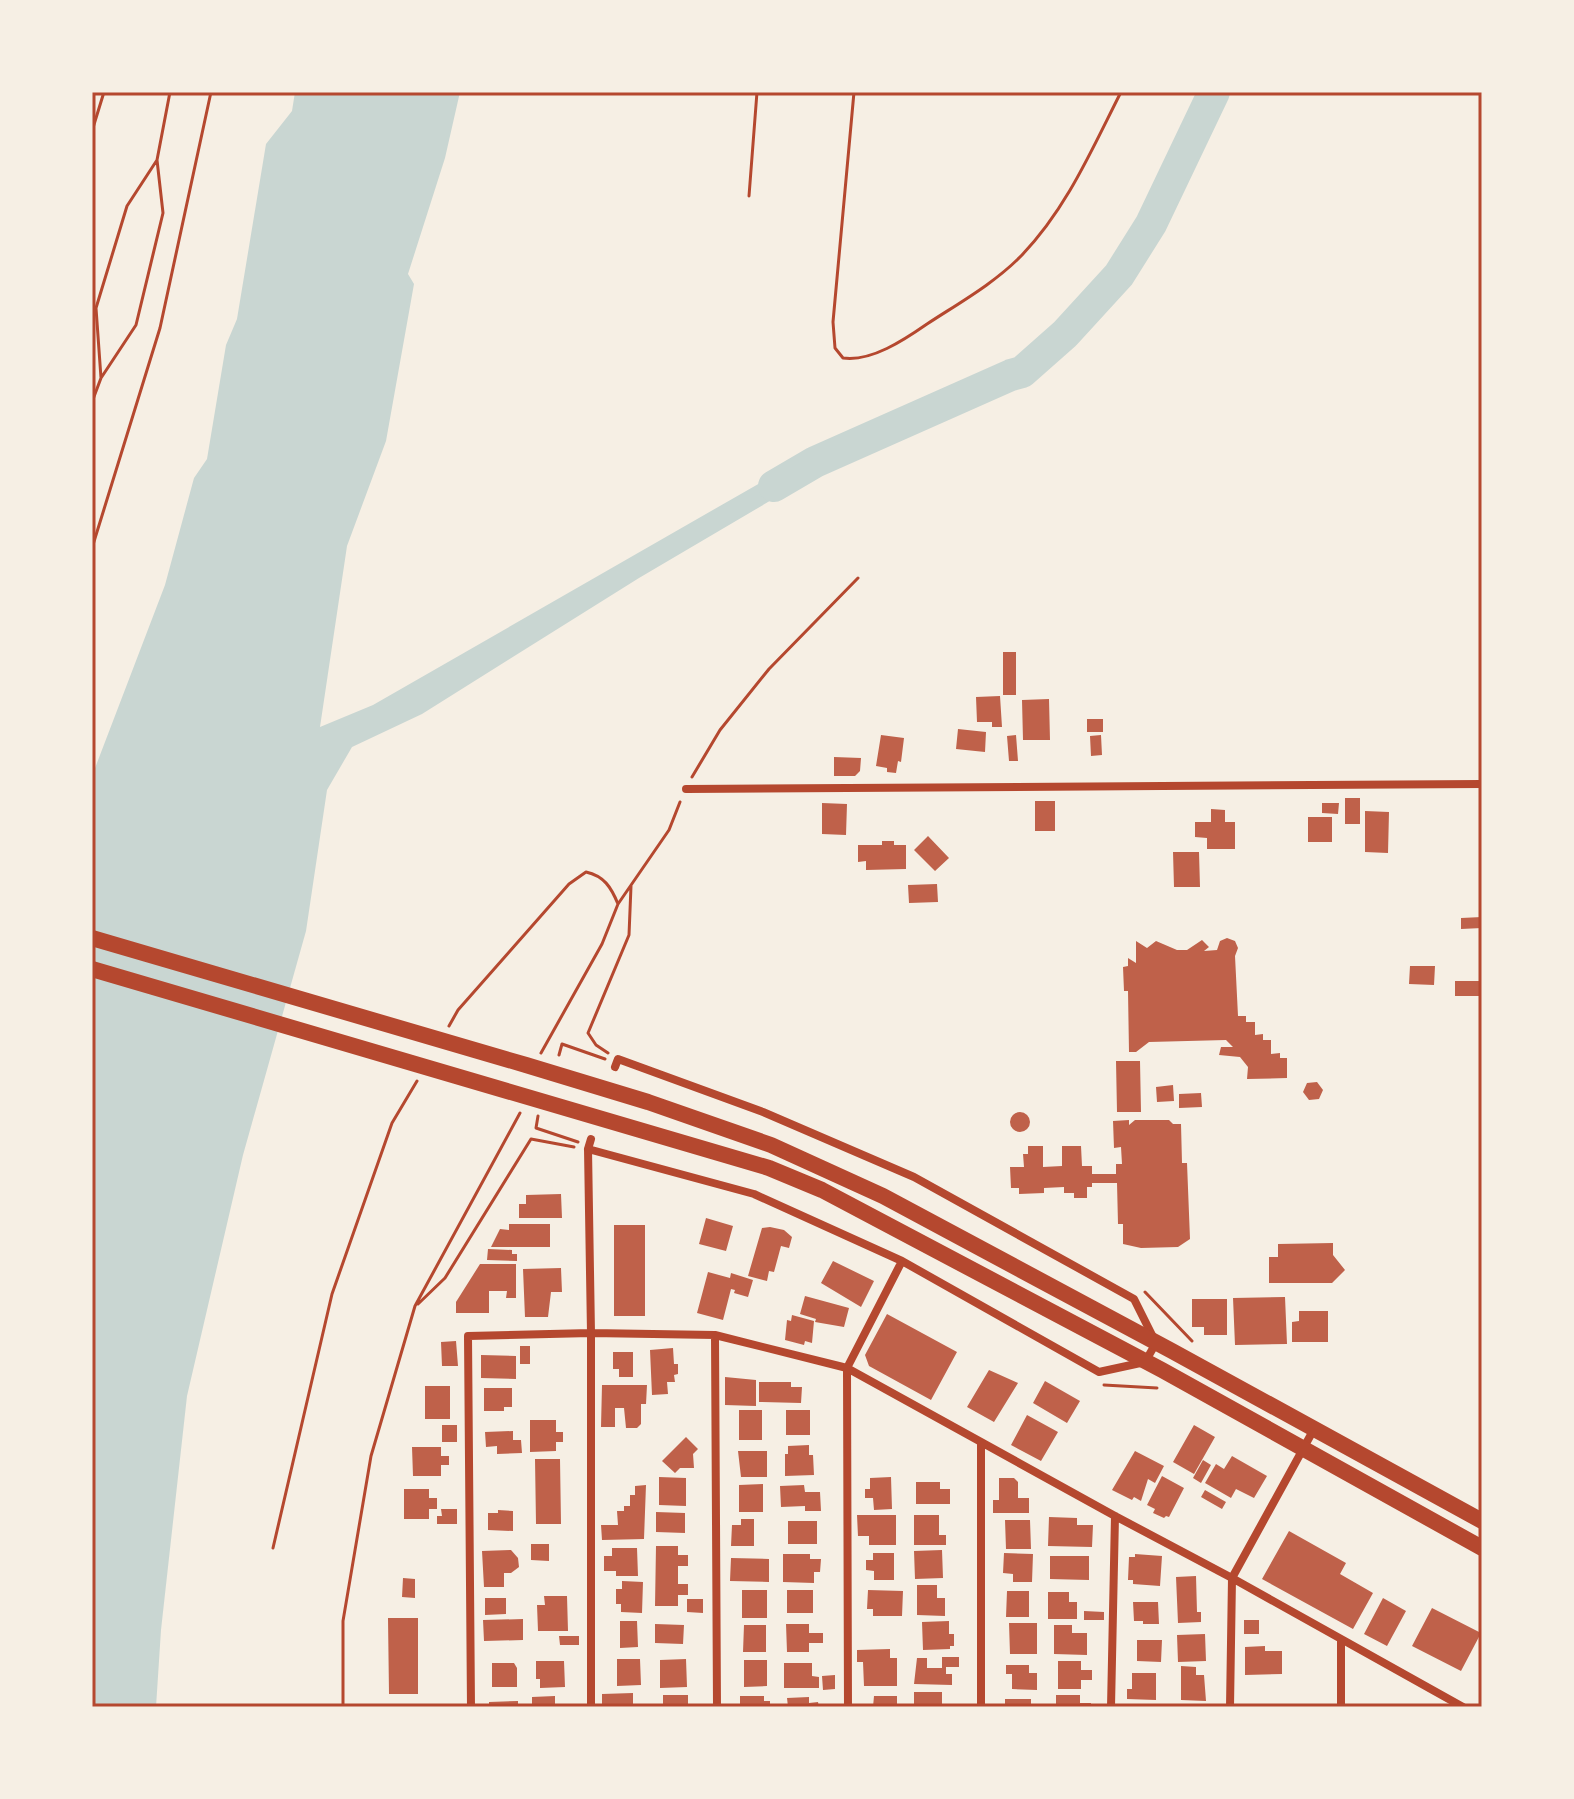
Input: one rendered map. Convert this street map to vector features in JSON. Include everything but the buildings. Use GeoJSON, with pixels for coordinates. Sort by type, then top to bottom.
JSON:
{"type":"FeatureCollection","features":[{"type":"Feature","properties":{"kind":"main road"},"geometry":{"type":"LineString","coordinates":[[92,938],[648,1102],[785,1151],[883,1196],[1482,1521]]}},
{"type":"Feature","properties":{"kind":"main road"},"geometry":{"type":"LineString","coordinates":[[92,969],[769,1168],[822,1190],[1145,1362],[1482,1548]]}},
{"type":"Feature","properties":{"kind":"street"},"geometry":{"type":"LineString","coordinates":[[686,789],[1482,784]]}},
{"type":"Feature","properties":{"kind":"street"},"geometry":{"type":"LineString","coordinates":[[591,1707],[590,1145],[754,1194],[902,1261],[1099,1372],[1145,1362],[1156,1343],[1134,1299],[914,1177],[763,1112],[617,1063]]}},
{"type":"Feature","properties":{"kind":"street"},"geometry":{"type":"LineString","coordinates":[[848,1707],[847,1368],[902,1261]]}},
{"type":"Feature","properties":{"kind":"street"},"geometry":{"type":"LineString","coordinates":[[471,1707],[468,1336],[591,1333],[715,1335],[847,1368],[1232,1578],[1448,1703],[1463,1707]]}},
{"type":"Feature","properties":{"kind":"street"},"geometry":{"type":"LineString","coordinates":[[715,1335],[717,1707]]}},
{"type":"Feature","properties":{"kind":"street"},"geometry":{"type":"LineString","coordinates":[[1230,1707],[1232,1578],[1314,1429]]}},
{"type":"Feature","properties":{"kind":"street"},"geometry":{"type":"LineString","coordinates":[[981,1442],[981,1707]]}},
{"type":"Feature","properties":{"kind":"street"},"geometry":{"type":"LineString","coordinates":[[1111,1707],[1115,1516]]}},
{"type":"Feature","properties":{"kind":"street"},"geometry":{"type":"LineString","coordinates":[[1341,1641],[1341,1707]]}},
{"type":"Feature","properties":{"kind":"path"},"geometry":{"type":"LineString","coordinates":[[92,131],[104,92]]}},
{"type":"Feature","properties":{"kind":"path"},"geometry":{"type":"LineString","coordinates":[[92,402],[101,378],[136,325],[163,213],[157,160],[170,92]]}},
{"type":"Feature","properties":{"kind":"path"},"geometry":{"type":"LineString","coordinates":[[92,548],[160,328],[211,92]]}},
{"type":"Feature","properties":{"kind":"path"},"geometry":{"type":"LineString","coordinates":[[749,196],[757,92]]}},
{"type":"Feature","properties":{"kind":"path"},"geometry":{"type":"LineString","coordinates":[[854,92],[833,322],[835,348],[843,358],[854,360],[912,334],[992,280],[1020,256],[1045,228],[1076,183],[1121,92]]}},
{"type":"Feature","properties":{"kind":"path"},"geometry":{"type":"LineString","coordinates":[[101,378],[96,308],[127,206],[157,160]]}},
{"type":"Feature","properties":{"kind":"path"},"geometry":{"type":"LineString","coordinates":[[542,1051],[602,944],[618,904],[669,830],[686,789],[720,730],[769,669],[858,578]]}},
{"type":"Feature","properties":{"kind":"path"},"geometry":{"type":"LineString","coordinates":[[444,1035],[458,1010],[569,884],[586,872],[599,875],[612,889],[618,904]]}},
{"type":"Feature","properties":{"kind":"path"},"geometry":{"type":"LineString","coordinates":[[617,1063],[596,1045],[588,1033],[629,935],[632,882]]}},
{"type":"Feature","properties":{"kind":"path"},"geometry":{"type":"LineString","coordinates":[[559,1055],[562,1044],[617,1063]]}},
{"type":"Feature","properties":{"kind":"path"},"geometry":{"type":"LineString","coordinates":[[273,1548],[332,1294],[392,1123],[421,1073]]}},
{"type":"Feature","properties":{"kind":"path"},"geometry":{"type":"LineString","coordinates":[[343,1707],[343,1621],[371,1456],[415,1306],[522,1110]]}},
{"type":"Feature","properties":{"kind":"path"},"geometry":{"type":"LineString","coordinates":[[539,1115],[536,1128],[590,1145]]}},
{"type":"Feature","properties":{"kind":"path"},"geometry":{"type":"LineString","coordinates":[[415,1306],[445,1278],[531,1139],[590,1145]]}},
{"type":"Feature","properties":{"kind":"path"},"geometry":{"type":"LineString","coordinates":[[1103,1385],[1164,1390]]}},
{"type":"Feature","properties":{"kind":"shaded area"},"geometry":{"type":"Polygon","coordinates":[[[295,92],[460,92],[445,158],[408,274],[414,284],[386,441],[347,546],[320,727],[373,705],[807,456],[814,475],[639,578],[422,714],[352,747],[327,790],[306,931],[243,1155],[187,1396],[161,1630],[156,1707],[92,1707],[92,776],[165,585],[194,478],[207,459],[226,345],[237,319],[266,144],[292,111],[295,92]]]}},
{"type":"Feature","properties":{"kind":"waterway"},"geometry":{"type":"LineString","coordinates":[[774,486],[815,462],[1022,372],[1065,334],[1119,275],[1151,224],[1214,92]]}}]}
